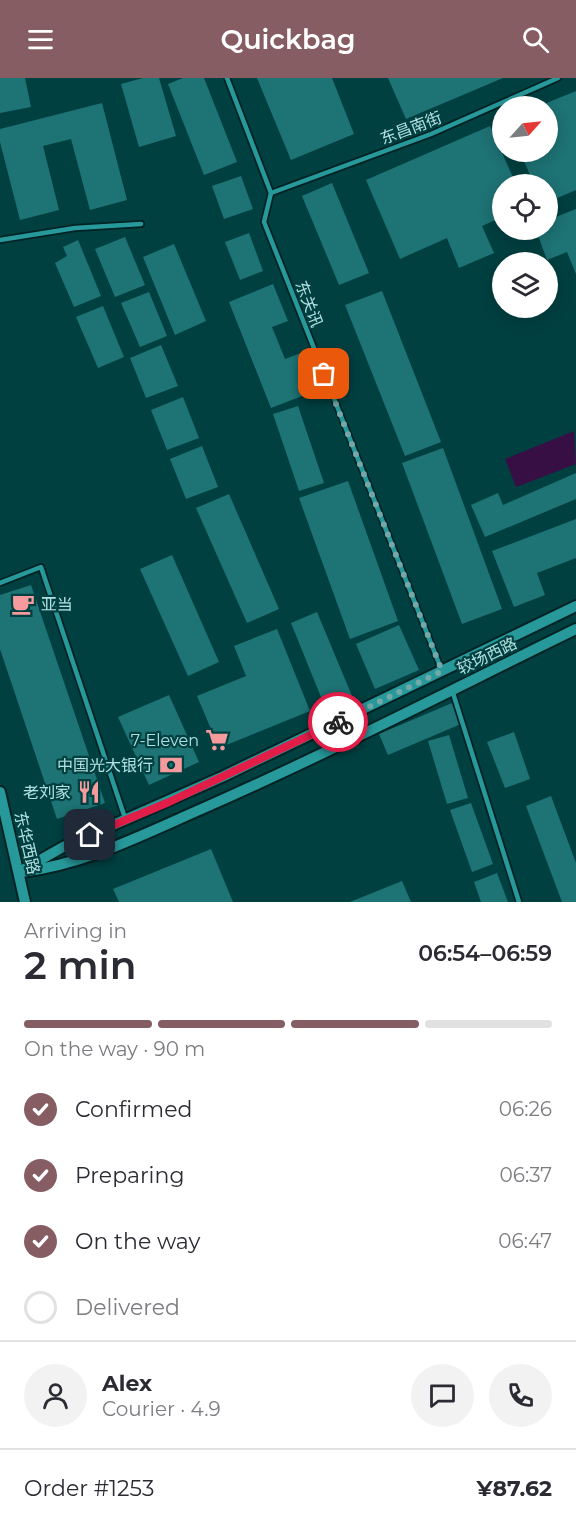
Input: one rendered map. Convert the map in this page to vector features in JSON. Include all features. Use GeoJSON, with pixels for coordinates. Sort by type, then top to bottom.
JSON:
{"type":"FeatureCollection","features":[{"type":"Feature","properties":{"kind":"street","name":"较场西路"},"geometry":{"type":"LineString","coordinates":[[19,872],[63,847],[126,821],[576,606]]}},
{"type":"Feature","properties":{"kind":"street","name":"较场西路"},"geometry":{"type":"LineString","coordinates":[[19,872],[66,865],[144,835],[321,754],[576,629]]}},
{"type":"Feature","properties":{"kind":"street","name":"东华西路"},"geometry":{"type":"LineString","coordinates":[[0,792],[25,902]]}},
{"type":"Feature","properties":{"kind":"lane"},"geometry":{"type":"LineString","coordinates":[[227,78],[271,193]]}},
{"type":"Feature","properties":{"kind":"lane"},"geometry":{"type":"LineString","coordinates":[[542,78],[544,84]]}},
{"type":"Feature","properties":{"kind":"lane","name":"东昌南街"},"geometry":{"type":"LineString","coordinates":[[271,193],[431,134],[558,78]]}},
{"type":"Feature","properties":{"kind":"lane","name":"东关讯"},"geometry":{"type":"LineString","coordinates":[[271,193],[264,222],[442,671]]}},
{"type":"Feature","properties":{"kind":"lane"},"geometry":{"type":"LineString","coordinates":[[0,240],[75,228],[141,224]]}},
{"type":"Feature","properties":{"kind":"lane"},"geometry":{"type":"LineString","coordinates":[[0,583],[41,567],[126,821]]}},
{"type":"Feature","properties":{"kind":"lane"},"geometry":{"type":"LineString","coordinates":[[451,690],[519,902]]}},
{"type":"Feature","properties":{"kind":"shaded area"},"geometry":{"type":"Polygon","coordinates":[[[574,431],[576,464],[516,487],[505,459],[574,431]]]}},
{"type":"Feature","properties":{"kind":"building"},"geometry":{"type":"Polygon","coordinates":[[[0,78],[25,78],[31,107],[0,113],[0,78]]]}},
{"type":"Feature","properties":{"kind":"building"},"geometry":{"type":"Polygon","coordinates":[[[143,78],[159,78],[176,136],[139,147],[121,84],[143,78]]]}},
{"type":"Feature","properties":{"kind":"building"},"geometry":{"type":"Polygon","coordinates":[[[183,78],[204,78],[237,162],[204,175],[168,84],[183,78]]]}},
{"type":"Feature","properties":{"kind":"building"},"geometry":{"type":"Polygon","coordinates":[[[257,78],[332,78],[354,134],[291,160],[257,78]]]}},
{"type":"Feature","properties":{"kind":"building"},"geometry":{"type":"Polygon","coordinates":[[[388,78],[503,78],[406,119],[388,78]]]}},
{"type":"Feature","properties":{"kind":"building"},"geometry":{"type":"Polygon","coordinates":[[[576,91],[576,190],[558,198],[558,174],[530,174],[524,162],[558,162],[558,98],[576,91]]]}},
{"type":"Feature","properties":{"kind":"building"},"geometry":{"type":"Polygon","coordinates":[[[102,103],[127,200],[90,210],[71,139],[43,146],[59,210],[20,220],[0,142],[0,129],[102,103]]]}},
{"type":"Feature","properties":{"kind":"building"},"geometry":{"type":"Polygon","coordinates":[[[490,126],[492,162],[506,162],[512,174],[492,174],[492,222],[482,226],[494,252],[459,268],[447,238],[400,259],[366,180],[490,126]]]}},
{"type":"Feature","properties":{"kind":"building"},"geometry":{"type":"Polygon","coordinates":[[[241,176],[253,209],[224,219],[212,186],[241,176]]]}},
{"type":"Feature","properties":{"kind":"building"},"geometry":{"type":"Polygon","coordinates":[[[332,183],[369,273],[339,285],[302,196],[332,183]]]}},
{"type":"Feature","properties":{"kind":"building"},"geometry":{"type":"Polygon","coordinates":[[[576,209],[576,274],[567,252],[558,256],[558,252],[544,252],[540,240],[558,240],[558,216],[576,209]]]}},
{"type":"Feature","properties":{"kind":"building"},"geometry":{"type":"Polygon","coordinates":[[[249,233],[263,271],[240,280],[225,242],[249,233]]]}},
{"type":"Feature","properties":{"kind":"building"},"geometry":{"type":"Polygon","coordinates":[[[125,237],[145,285],[115,297],[95,249],[125,237]]]}},
{"type":"Feature","properties":{"kind":"building"},"geometry":{"type":"Polygon","coordinates":[[[78,240],[101,296],[74,307],[55,263],[67,256],[63,247],[78,240]]]}},
{"type":"Feature","properties":{"kind":"building"},"geometry":{"type":"Polygon","coordinates":[[[174,244],[206,321],[175,335],[143,257],[174,244]]]}},
{"type":"Feature","properties":{"kind":"building"},"geometry":{"type":"Polygon","coordinates":[[[273,284],[288,321],[272,327],[285,359],[301,353],[315,391],[271,408],[229,302],[273,284]]]}},
{"type":"Feature","properties":{"kind":"building"},"geometry":{"type":"Polygon","coordinates":[[[382,291],[441,442],[405,456],[345,305],[382,291]]]}},
{"type":"Feature","properties":{"kind":"building"},"geometry":{"type":"Polygon","coordinates":[[[149,292],[167,336],[140,347],[121,303],[149,292]]]}},
{"type":"Feature","properties":{"kind":"building"},"geometry":{"type":"Polygon","coordinates":[[[103,306],[124,357],[98,368],[76,317],[103,306]]]}},
{"type":"Feature","properties":{"kind":"building"},"geometry":{"type":"Polygon","coordinates":[[[161,345],[178,386],[146,398],[130,358],[161,345]]]}},
{"type":"Feature","properties":{"kind":"building"},"geometry":{"type":"Polygon","coordinates":[[[183,397],[199,438],[167,450],[151,410],[183,397]]]}},
{"type":"Feature","properties":{"kind":"building"},"geometry":{"type":"Polygon","coordinates":[[[298,406],[324,483],[299,491],[273,414],[298,406]]]}},
{"type":"Feature","properties":{"kind":"building"},"geometry":{"type":"Polygon","coordinates":[[[202,446],[218,487],[186,499],[170,459],[202,446]]]}},
{"type":"Feature","properties":{"kind":"building"},"geometry":{"type":"Polygon","coordinates":[[[443,448],[502,609],[462,624],[402,463],[443,448]]]}},
{"type":"Feature","properties":{"kind":"building"},"geometry":{"type":"Polygon","coordinates":[[[576,473],[576,499],[485,537],[471,505],[498,493],[503,505],[576,473]]]}},
{"type":"Feature","properties":{"kind":"building"},"geometry":{"type":"Polygon","coordinates":[[[348,481],[398,621],[350,639],[299,498],[348,481]]]}},
{"type":"Feature","properties":{"kind":"building"},"geometry":{"type":"Polygon","coordinates":[[[229,494],[279,609],[247,623],[196,508],[229,494]]]}},
{"type":"Feature","properties":{"kind":"building"},"geometry":{"type":"Polygon","coordinates":[[[576,519],[576,558],[537,573],[545,595],[514,607],[492,551],[576,519]]]}},
{"type":"Feature","properties":{"kind":"building"},"geometry":{"type":"Polygon","coordinates":[[[172,555],[219,662],[188,676],[140,569],[172,555]]]}},
{"type":"Feature","properties":{"kind":"building"},"geometry":{"type":"Polygon","coordinates":[[[31,585],[105,803],[57,819],[0,649],[0,595],[31,585]]]}},
{"type":"Feature","properties":{"kind":"building"},"geometry":{"type":"Polygon","coordinates":[[[317,612],[352,696],[325,707],[291,623],[317,612]]]}},
{"type":"Feature","properties":{"kind":"building"},"geometry":{"type":"Polygon","coordinates":[[[399,625],[419,670],[375,689],[356,644],[399,625]]]}},
{"type":"Feature","properties":{"kind":"building"},"geometry":{"type":"Polygon","coordinates":[[[277,629],[310,711],[219,748],[197,696],[246,676],[234,646],[277,629]]]}},
{"type":"Feature","properties":{"kind":"building"},"geometry":{"type":"Polygon","coordinates":[[[169,695],[199,762],[149,785],[118,717],[169,695]]]}},
{"type":"Feature","properties":{"kind":"building"},"geometry":{"type":"Polygon","coordinates":[[[452,703],[461,724],[388,755],[379,734],[452,703]]]}},
{"type":"Feature","properties":{"kind":"building"},"geometry":{"type":"Polygon","coordinates":[[[514,732],[530,779],[505,788],[487,742],[514,732]]]}},
{"type":"Feature","properties":{"kind":"building"},"geometry":{"type":"Polygon","coordinates":[[[449,735],[468,798],[447,804],[428,741],[449,735]]]}},
{"type":"Feature","properties":{"kind":"building"},"geometry":{"type":"Polygon","coordinates":[[[551,796],[576,863],[576,902],[562,902],[526,806],[551,796]]]}},
{"type":"Feature","properties":{"kind":"building"},"geometry":{"type":"Polygon","coordinates":[[[471,803],[493,864],[472,872],[450,810],[471,803]]]}},
{"type":"Feature","properties":{"kind":"building"},"geometry":{"type":"Polygon","coordinates":[[[211,849],[233,902],[119,902],[113,889],[211,849]]]}},
{"type":"Feature","properties":{"kind":"building"},"geometry":{"type":"Polygon","coordinates":[[[497,873],[508,902],[481,902],[474,882],[497,873]]]}},
{"type":"Feature","properties":{"kind":"building"},"geometry":{"type":"Polygon","coordinates":[[[402,881],[411,902],[350,902],[402,881]]]}},
{"type":"Feature","properties":{"kind":"way so far"},"geometry":{"type":"LineString","coordinates":[[324,374],[442,671],[338,722]]}},
{"type":"Feature","properties":{"kind":"place","name":"亚当"},"geometry":{"type":"Point","coordinates":[23,604]}},
{"type":"Feature","properties":{"kind":"place","name":"7-Eleven"},"geometry":{"type":"Point","coordinates":[217,740]}},
{"type":"Feature","properties":{"kind":"place","name":"中国光大银行"},"geometry":{"type":"Point","coordinates":[171,765]}},
{"type":"Feature","properties":{"kind":"place","name":"老刘家"},"geometry":{"type":"Point","coordinates":[89,792]}},
{"type":"Feature","properties":{"kind":"route"},"geometry":{"type":"LineString","coordinates":[[90,835],[169,802],[338,722]]}}]}
